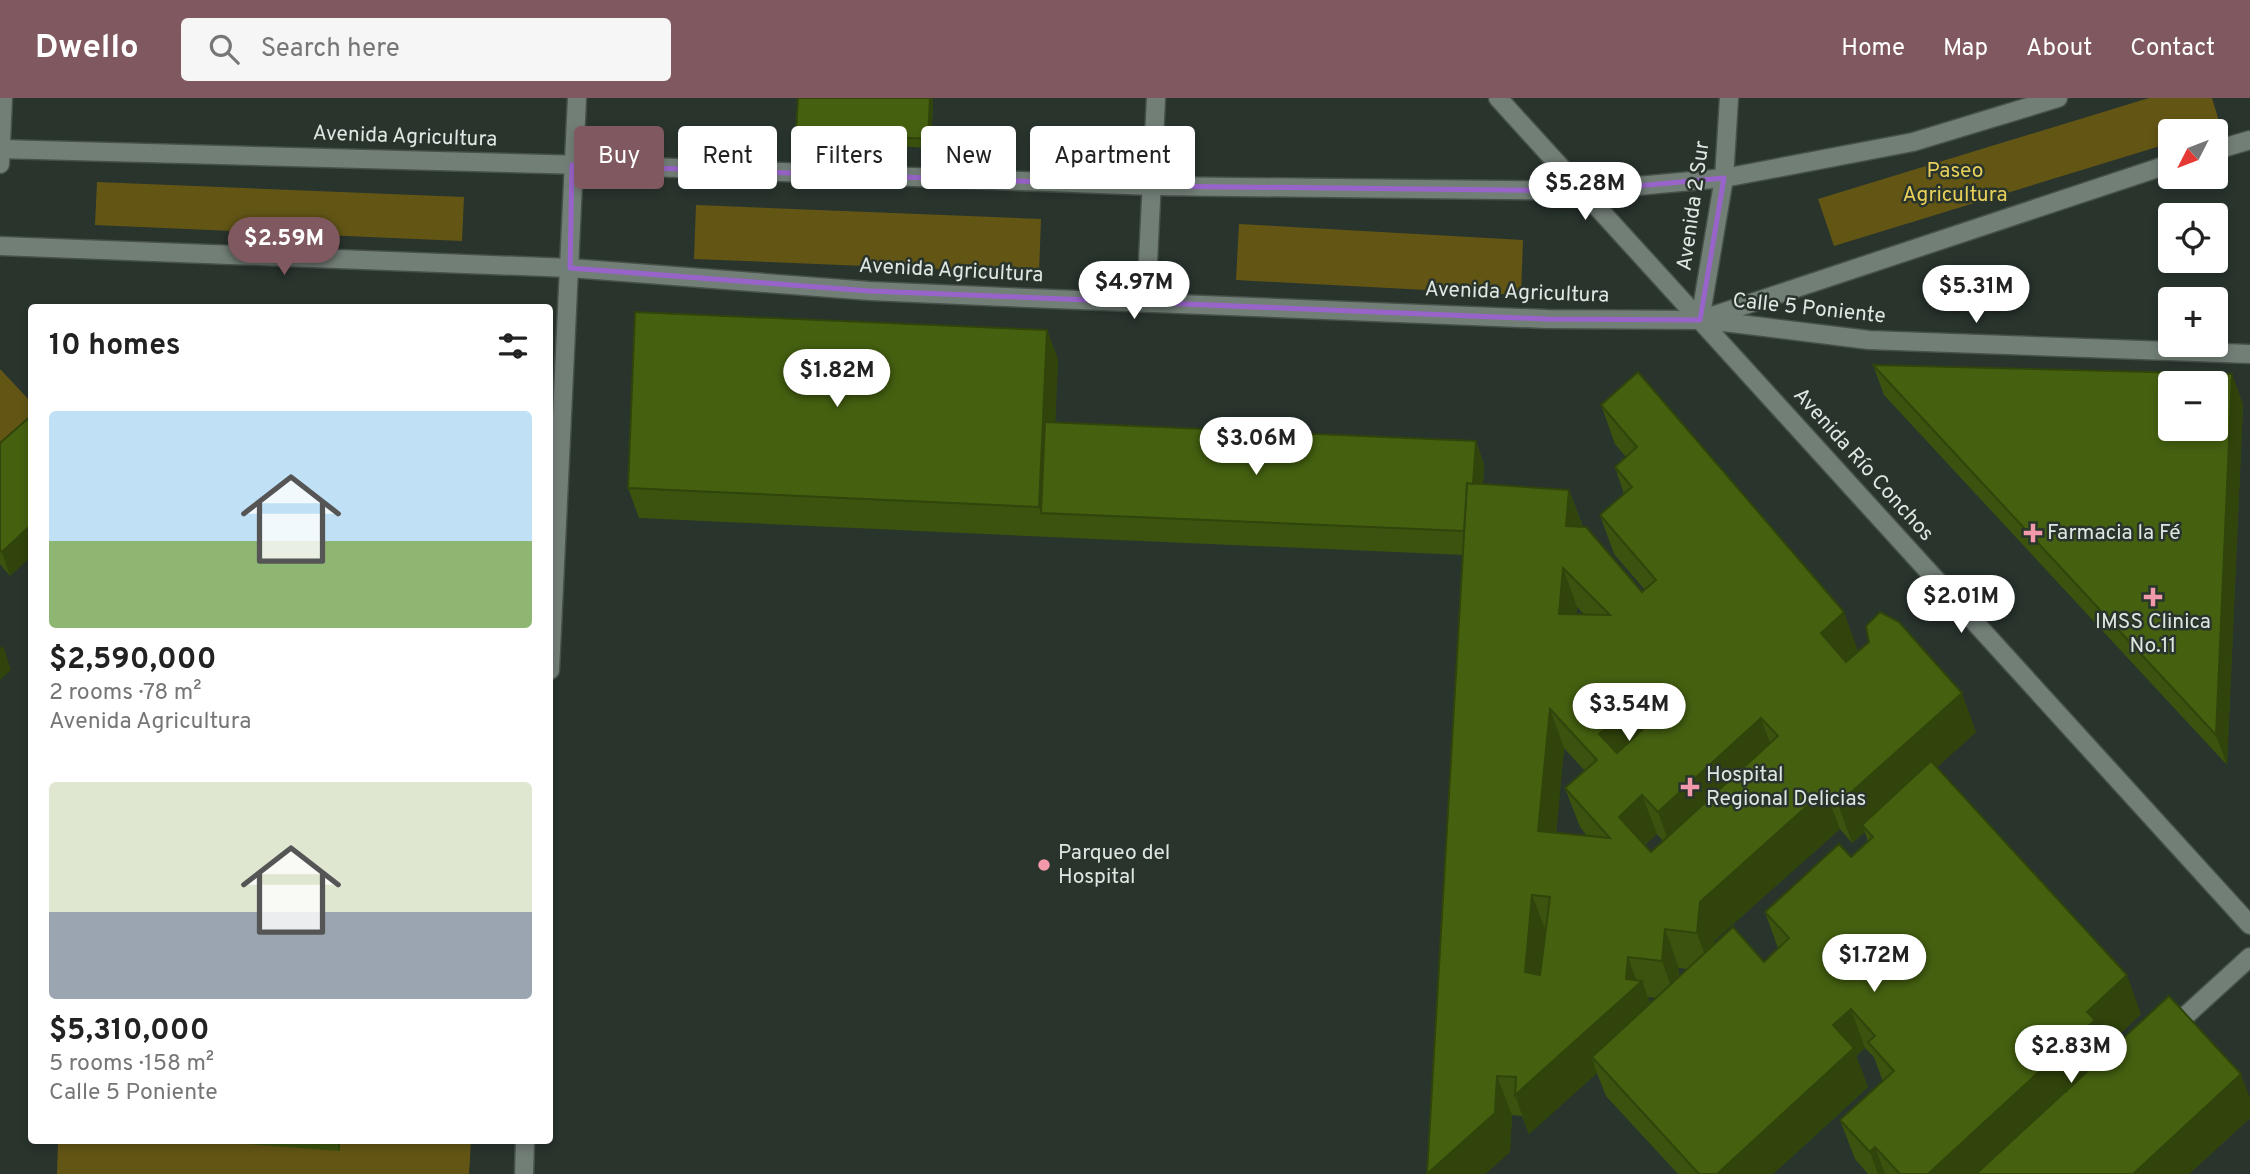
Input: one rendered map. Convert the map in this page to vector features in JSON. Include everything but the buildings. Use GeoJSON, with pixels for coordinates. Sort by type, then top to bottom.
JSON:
{"type":"FeatureCollection","features":[{"type":"Feature","properties":{"kind":"main road"},"geometry":{"type":"LineString","coordinates":[[0,164],[3,98]]}},
{"type":"Feature","properties":{"kind":"main road"},"geometry":{"type":"LineString","coordinates":[[553,610],[577,98]]}},
{"type":"Feature","properties":{"kind":"main road"},"geometry":{"type":"LineString","coordinates":[[1155,126],[1156,98]]}},
{"type":"Feature","properties":{"kind":"main road","name":"Avenida Río Conchos"},"geometry":{"type":"LineString","coordinates":[[1498,98],[2250,925]]}},
{"type":"Feature","properties":{"kind":"main road","name":"Avenida 2 Sur"},"geometry":{"type":"LineString","coordinates":[[1700,320],[1724,178],[1729,98]]}},
{"type":"Feature","properties":{"kind":"main road","name":"Avenida Agricultura"},"geometry":{"type":"LineString","coordinates":[[1195,186],[1583,191],[1724,178],[1913,142],[2058,98]]}},
{"type":"Feature","properties":{"kind":"main road"},"geometry":{"type":"LineString","coordinates":[[2228,146],[2250,140]]}},
{"type":"Feature","properties":{"kind":"main road","name":"Avenida Agricultura"},"geometry":{"type":"LineString","coordinates":[[0,149],[1030,182]]}},
{"type":"Feature","properties":{"kind":"main road","name":"Avenida Agricultura"},"geometry":{"type":"LineString","coordinates":[[0,246],[570,268],[870,291],[1547,319],[1700,320],[2158,168]]}},
{"type":"Feature","properties":{"kind":"main road"},"geometry":{"type":"LineString","coordinates":[[1146,302],[1152,189]]}},
{"type":"Feature","properties":{"kind":"main road","name":"Calle 5 Poniente"},"geometry":{"type":"LineString","coordinates":[[1700,320],[1869,340],[2250,354]]}},
{"type":"Feature","properties":{"kind":"main road"},"geometry":{"type":"LineString","coordinates":[[2152,1046],[2250,957]]}},
{"type":"Feature","properties":{"kind":"main road"},"geometry":{"type":"LineString","coordinates":[[524,1174],[525,1144]]}},
{"type":"Feature","properties":{"kind":"highlighted area"},"geometry":{"type":"Polygon","coordinates":[[[572,165],[1152,186],[1583,191],[1724,178],[1700,320],[1547,319],[870,291],[570,268],[572,165]]]}},
{"type":"Feature","properties":{"kind":"green space","name":"Paseo Agricultura"},"geometry":{"type":"Polygon","coordinates":[[[2149,98],[2212,98],[2218,119],[2158,119],[2158,147],[1834,246],[1818,199],[2149,98]]]}},
{"type":"Feature","properties":{"kind":"green space"},"geometry":{"type":"Polygon","coordinates":[[[97,182],[464,197],[462,241],[95,225],[97,182]]]}},
{"type":"Feature","properties":{"kind":"green space"},"geometry":{"type":"Polygon","coordinates":[[[696,205],[1041,219],[1039,273],[694,259],[696,205]]]}},
{"type":"Feature","properties":{"kind":"green space"},"geometry":{"type":"Polygon","coordinates":[[[1239,224],[1523,240],[1521,295],[1236,280],[1239,224]]]}},
{"type":"Feature","properties":{"kind":"green space"},"geometry":{"type":"Polygon","coordinates":[[[0,369],[28,399],[28,449],[0,475],[0,369]]]}},
{"type":"Feature","properties":{"kind":"green space"},"geometry":{"type":"Polygon","coordinates":[[[58,1144],[471,1144],[469,1174],[57,1174],[58,1144]]]}},
{"type":"Feature","properties":{"kind":"place","name":"Farmacia la Fé"},"geometry":{"type":"Point","coordinates":[2033,533]}},
{"type":"Feature","properties":{"kind":"place","name":"IMSS Clinica No.11"},"geometry":{"type":"Point","coordinates":[2153,597]}},
{"type":"Feature","properties":{"kind":"place","name":"Hospital Regional Delicias"},"geometry":{"type":"Point","coordinates":[1690,787]}},
{"type":"Feature","properties":{"kind":"place","name":"Parqueo del Hospital"},"geometry":{"type":"Point","coordinates":[1044,865]}}]}
